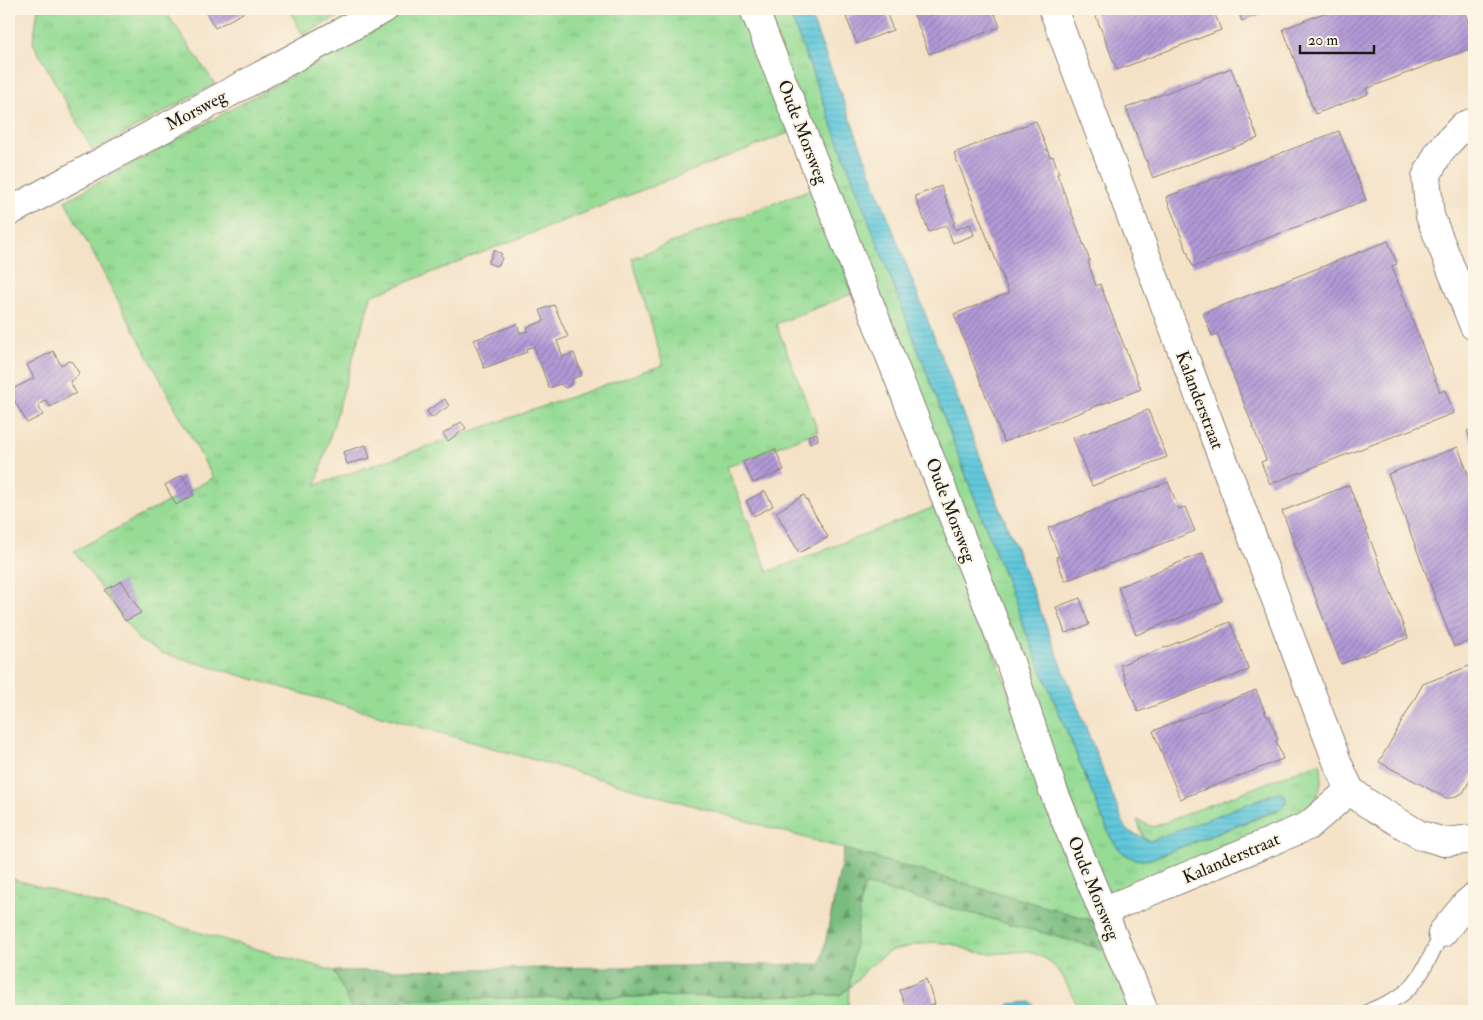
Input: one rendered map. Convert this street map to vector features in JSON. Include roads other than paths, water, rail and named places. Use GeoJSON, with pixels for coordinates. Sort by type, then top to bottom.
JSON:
{"type":"FeatureCollection","features":[{"type":"Feature","properties":{"kind":"street","name":"Morsweg"},"geometry":{"type":"LineString","coordinates":[[9,212],[384,9]]}},
{"type":"Feature","properties":{"kind":"street","name":"Oude Morsweg"},"geometry":{"type":"LineString","coordinates":[[754,9],[1010,662],[1053,790],[1144,1011]]}},
{"type":"Feature","properties":{"kind":"street","name":"Kalanderstraat"},"geometry":{"type":"LineString","coordinates":[[1053,9],[1338,764],[1350,790],[1365,802],[1420,835],[1444,842],[1473,844]]}},
{"type":"Feature","properties":{"kind":"street"},"geometry":{"type":"LineString","coordinates":[[1474,122],[1463,126],[1439,152],[1426,177],[1430,216],[1474,326]]}},
{"type":"Feature","properties":{"kind":"street","name":"Kalanderstraat"},"geometry":{"type":"LineString","coordinates":[[1103,911],[1308,826],[1350,790]]}},
{"type":"Feature","properties":{"kind":"street"},"geometry":{"type":"LineString","coordinates":[[1442,933],[1474,897]]}},
{"type":"Feature","properties":{"kind":"lane"},"geometry":{"type":"LineString","coordinates":[[1369,1011],[1404,994],[1419,975],[1442,933]]}},
{"type":"Feature","properties":{"kind":"water"},"geometry":{"type":"Polygon","coordinates":[[[788,9],[808,9],[1126,830],[1150,841],[1276,793],[1286,796],[1286,803],[1282,808],[1150,859],[1131,858],[1122,851],[1110,836],[1025,630],[788,9]]]}},
{"type":"Feature","properties":{"kind":"water"},"geometry":{"type":"Polygon","coordinates":[[[1031,1002],[1038,1011],[1008,1011],[1010,1004],[1031,1002]]]}}]}
